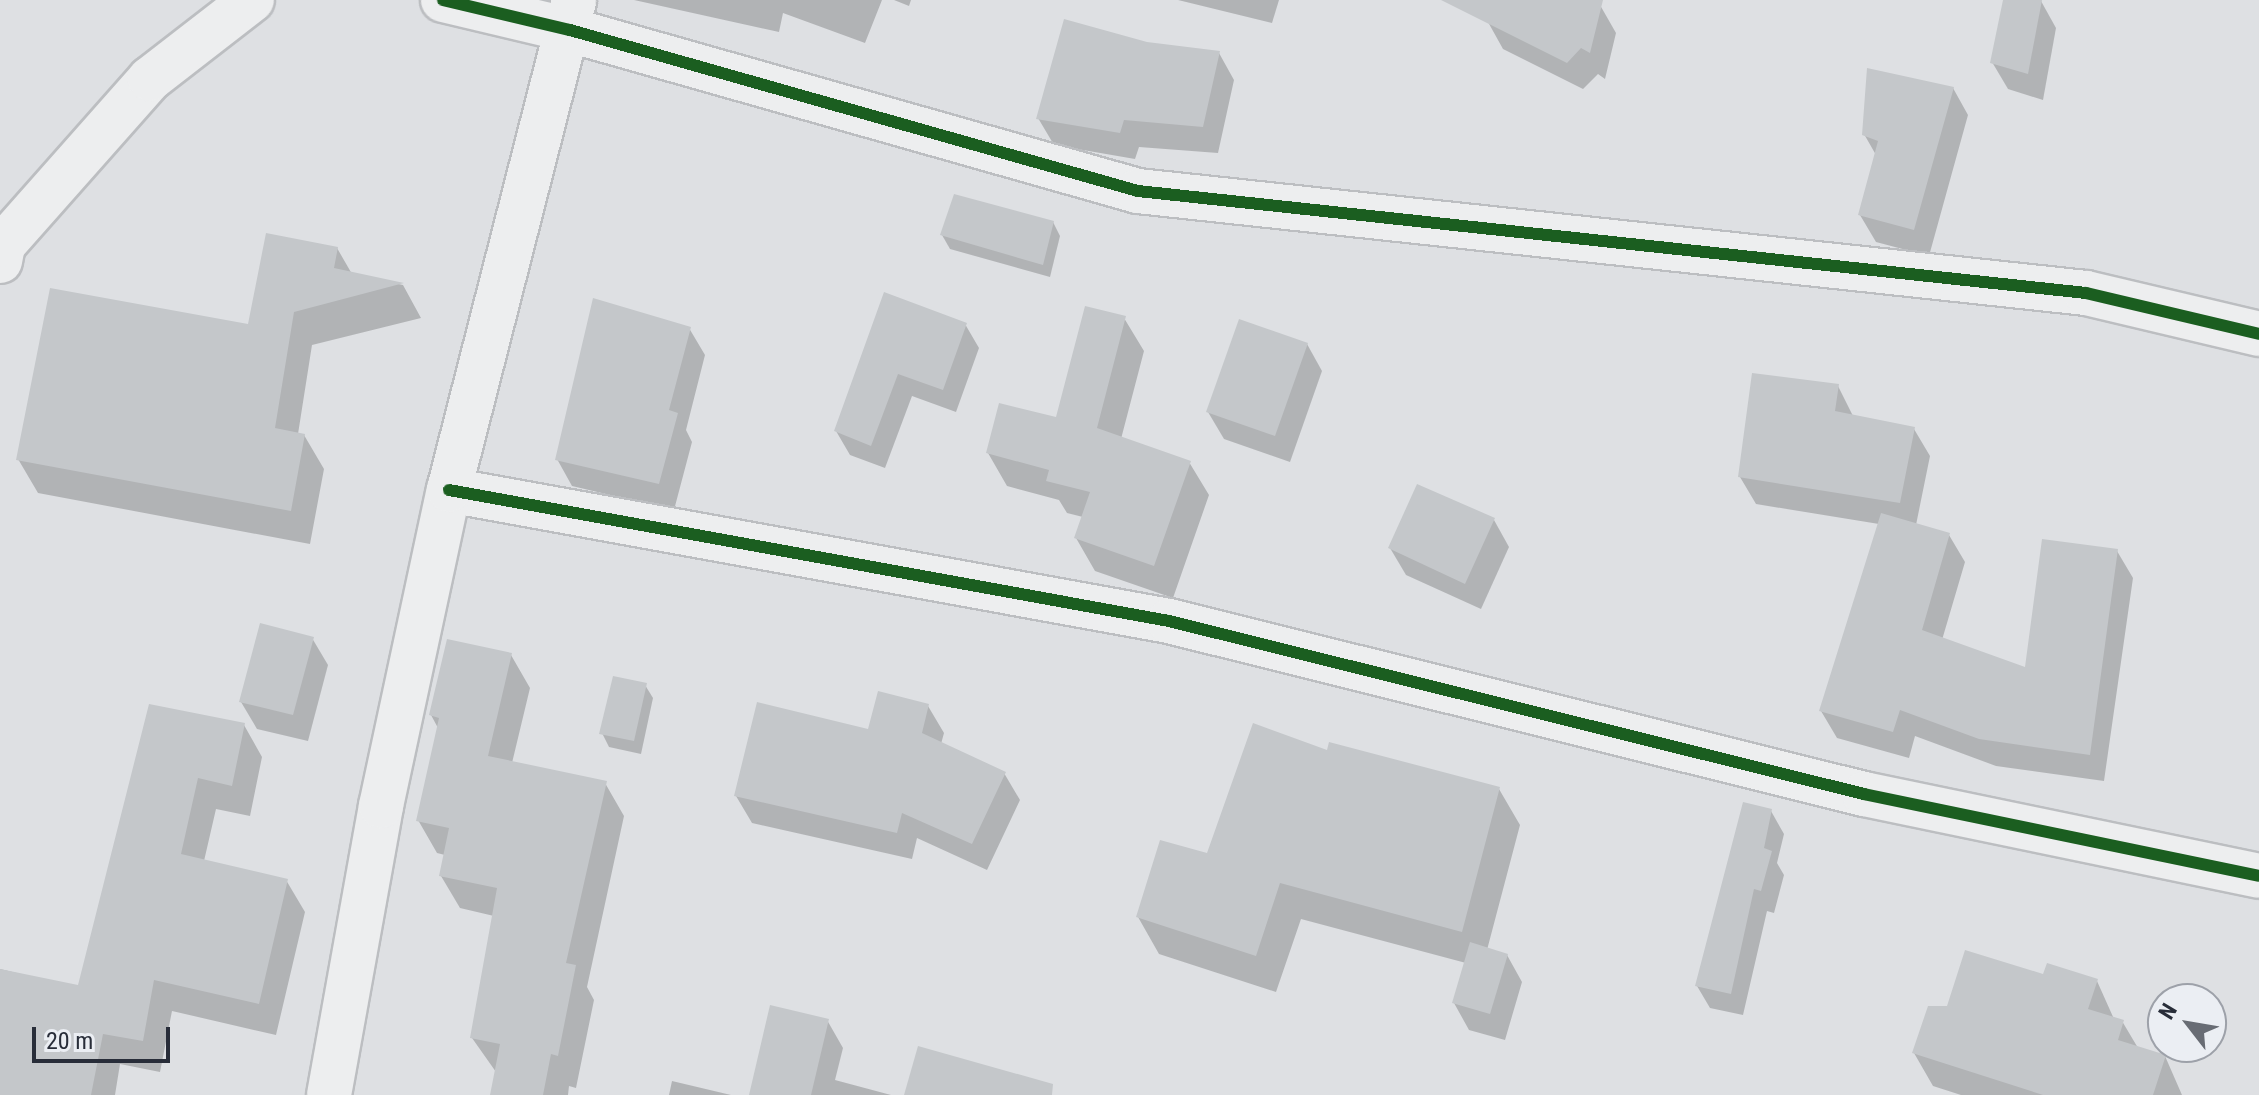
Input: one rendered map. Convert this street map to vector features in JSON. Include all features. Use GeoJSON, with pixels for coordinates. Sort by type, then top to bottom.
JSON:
{"type":"FeatureCollection","features":[{"type":"Feature","properties":{"kind":"street"},"geometry":{"type":"LineString","coordinates":[[0,261],[3,245],[150,79],[252,0]]}},
{"type":"Feature","properties":{"kind":"street"},"geometry":{"type":"LineString","coordinates":[[443,0],[572,15],[1138,191],[2086,293],[2259,334]]}},
{"type":"Feature","properties":{"kind":"street"},"geometry":{"type":"LineString","coordinates":[[329,1095],[381,806],[449,490],[572,15]]}},
{"type":"Feature","properties":{"kind":"street"},"geometry":{"type":"LineString","coordinates":[[449,490],[1169,621],[1864,794],[2259,876]]}},
{"type":"Feature","properties":{"kind":"building"},"geometry":{"type":"Polygon","coordinates":[[[1441,0],[1603,0],[1590,53],[1581,48],[1567,63],[1441,0]]]}},
{"type":"Feature","properties":{"kind":"building"},"geometry":{"type":"Polygon","coordinates":[[[2003,0],[2042,0],[2028,74],[1990,63],[2003,0]]]}},
{"type":"Feature","properties":{"kind":"building"},"geometry":{"type":"Polygon","coordinates":[[[1064,19],[1147,42],[1220,51],[1203,127],[1124,120],[1120,133],[1036,119],[1064,19]]]}},
{"type":"Feature","properties":{"kind":"building"},"geometry":{"type":"Polygon","coordinates":[[[1867,68],[1954,87],[1914,230],[1858,215],[1878,141],[1862,135],[1867,68]]]}},
{"type":"Feature","properties":{"kind":"building"},"geometry":{"type":"Polygon","coordinates":[[[954,194],[1054,221],[1043,265],[940,235],[954,194]]]}},
{"type":"Feature","properties":{"kind":"building"},"geometry":{"type":"Polygon","coordinates":[[[266,233],[338,247],[334,268],[404,283],[294,312],[275,428],[305,434],[291,511],[16,460],[50,288],[248,324],[266,233]]]}},
{"type":"Feature","properties":{"kind":"building"},"geometry":{"type":"Polygon","coordinates":[[[884,292],[967,323],[943,390],[898,374],[871,446],[834,431],[884,292]]]}},
{"type":"Feature","properties":{"kind":"building"},"geometry":{"type":"Polygon","coordinates":[[[593,298],[691,327],[669,410],[678,413],[659,484],[555,460],[593,298]]]}},
{"type":"Feature","properties":{"kind":"building"},"geometry":{"type":"Polygon","coordinates":[[[1085,306],[1126,316],[1097,428],[1191,461],[1154,566],[1074,538],[1090,492],[1046,481],[1049,470],[986,453],[999,403],[1056,417],[1085,306]]]}},
{"type":"Feature","properties":{"kind":"building"},"geometry":{"type":"Polygon","coordinates":[[[1239,319],[1308,343],[1275,436],[1206,412],[1239,319]]]}},
{"type":"Feature","properties":{"kind":"building"},"geometry":{"type":"Polygon","coordinates":[[[1752,373],[1839,384],[1835,411],[1915,427],[1900,503],[1738,477],[1752,373]]]}},
{"type":"Feature","properties":{"kind":"building"},"geometry":{"type":"Polygon","coordinates":[[[1417,484],[1495,518],[1465,584],[1388,548],[1417,484]]]}},
{"type":"Feature","properties":{"kind":"building"},"geometry":{"type":"Polygon","coordinates":[[[1881,513],[1950,533],[1922,630],[2025,667],[2042,539],[2118,549],[2090,755],[1979,739],[1900,710],[1893,732],[1819,711],[1881,513]]]}},
{"type":"Feature","properties":{"kind":"building"},"geometry":{"type":"Polygon","coordinates":[[[260,623],[314,637],[293,715],[239,702],[260,623]]]}},
{"type":"Feature","properties":{"kind":"building"},"geometry":{"type":"Polygon","coordinates":[[[447,639],[512,653],[488,756],[607,781],[566,963],[576,965],[558,1056],[551,1054],[543,1095],[490,1095],[500,1044],[470,1038],[497,888],[439,876],[449,828],[416,821],[439,718],[429,715],[447,639]]]}},
{"type":"Feature","properties":{"kind":"building"},"geometry":{"type":"Polygon","coordinates":[[[613,676],[647,683],[634,741],[599,734],[613,676]]]}},
{"type":"Feature","properties":{"kind":"building"},"geometry":{"type":"Polygon","coordinates":[[[878,691],[929,704],[922,733],[1006,772],[972,844],[902,813],[897,833],[734,796],[757,702],[868,729],[878,691]]]}},
{"type":"Feature","properties":{"kind":"building"},"geometry":{"type":"Polygon","coordinates":[[[149,704],[245,723],[232,786],[198,778],[181,854],[288,879],[259,1004],[154,980],[143,1041],[103,1034],[91,1095],[0,1095],[0,969],[78,985],[149,704]]]}},
{"type":"Feature","properties":{"kind":"building"},"geometry":{"type":"Polygon","coordinates":[[[1253,723],[1327,750],[1329,742],[1500,787],[1462,932],[1280,883],[1256,956],[1136,917],[1160,840],[1207,853],[1253,723]]]}},
{"type":"Feature","properties":{"kind":"building"},"geometry":{"type":"Polygon","coordinates":[[[1743,802],[1772,809],[1764,848],[1772,851],[1761,891],[1754,889],[1731,994],[1695,986],[1743,802]]]}},
{"type":"Feature","properties":{"kind":"building"},"geometry":{"type":"Polygon","coordinates":[[[1470,942],[1508,954],[1490,1014],[1452,1003],[1470,942]]]}},
{"type":"Feature","properties":{"kind":"building"},"geometry":{"type":"Polygon","coordinates":[[[1965,950],[2043,974],[2047,963],[2098,979],[2088,1009],[2124,1020],[2118,1040],[2147,1049],[2147,1063],[2163,1063],[2153,1095],[2043,1095],[1912,1053],[1928,1006],[1947,1006],[1965,950]]]}},
{"type":"Feature","properties":{"kind":"building"},"geometry":{"type":"Polygon","coordinates":[[[770,1005],[829,1019],[811,1095],[749,1095],[770,1005]]]}},
{"type":"Feature","properties":{"kind":"building"},"geometry":{"type":"Polygon","coordinates":[[[918,1046],[1053,1084],[1052,1095],[904,1095],[918,1046]]]}},
{"type":"Feature","properties":{"kind":"cycle path"},"geometry":{"type":"LineString","coordinates":[[443,0],[570,30],[1138,191],[2086,293],[2259,334]]}},
{"type":"Feature","properties":{"kind":"cycle path"},"geometry":{"type":"LineString","coordinates":[[449,490],[1169,621],[1864,794],[2259,876]]}}]}
